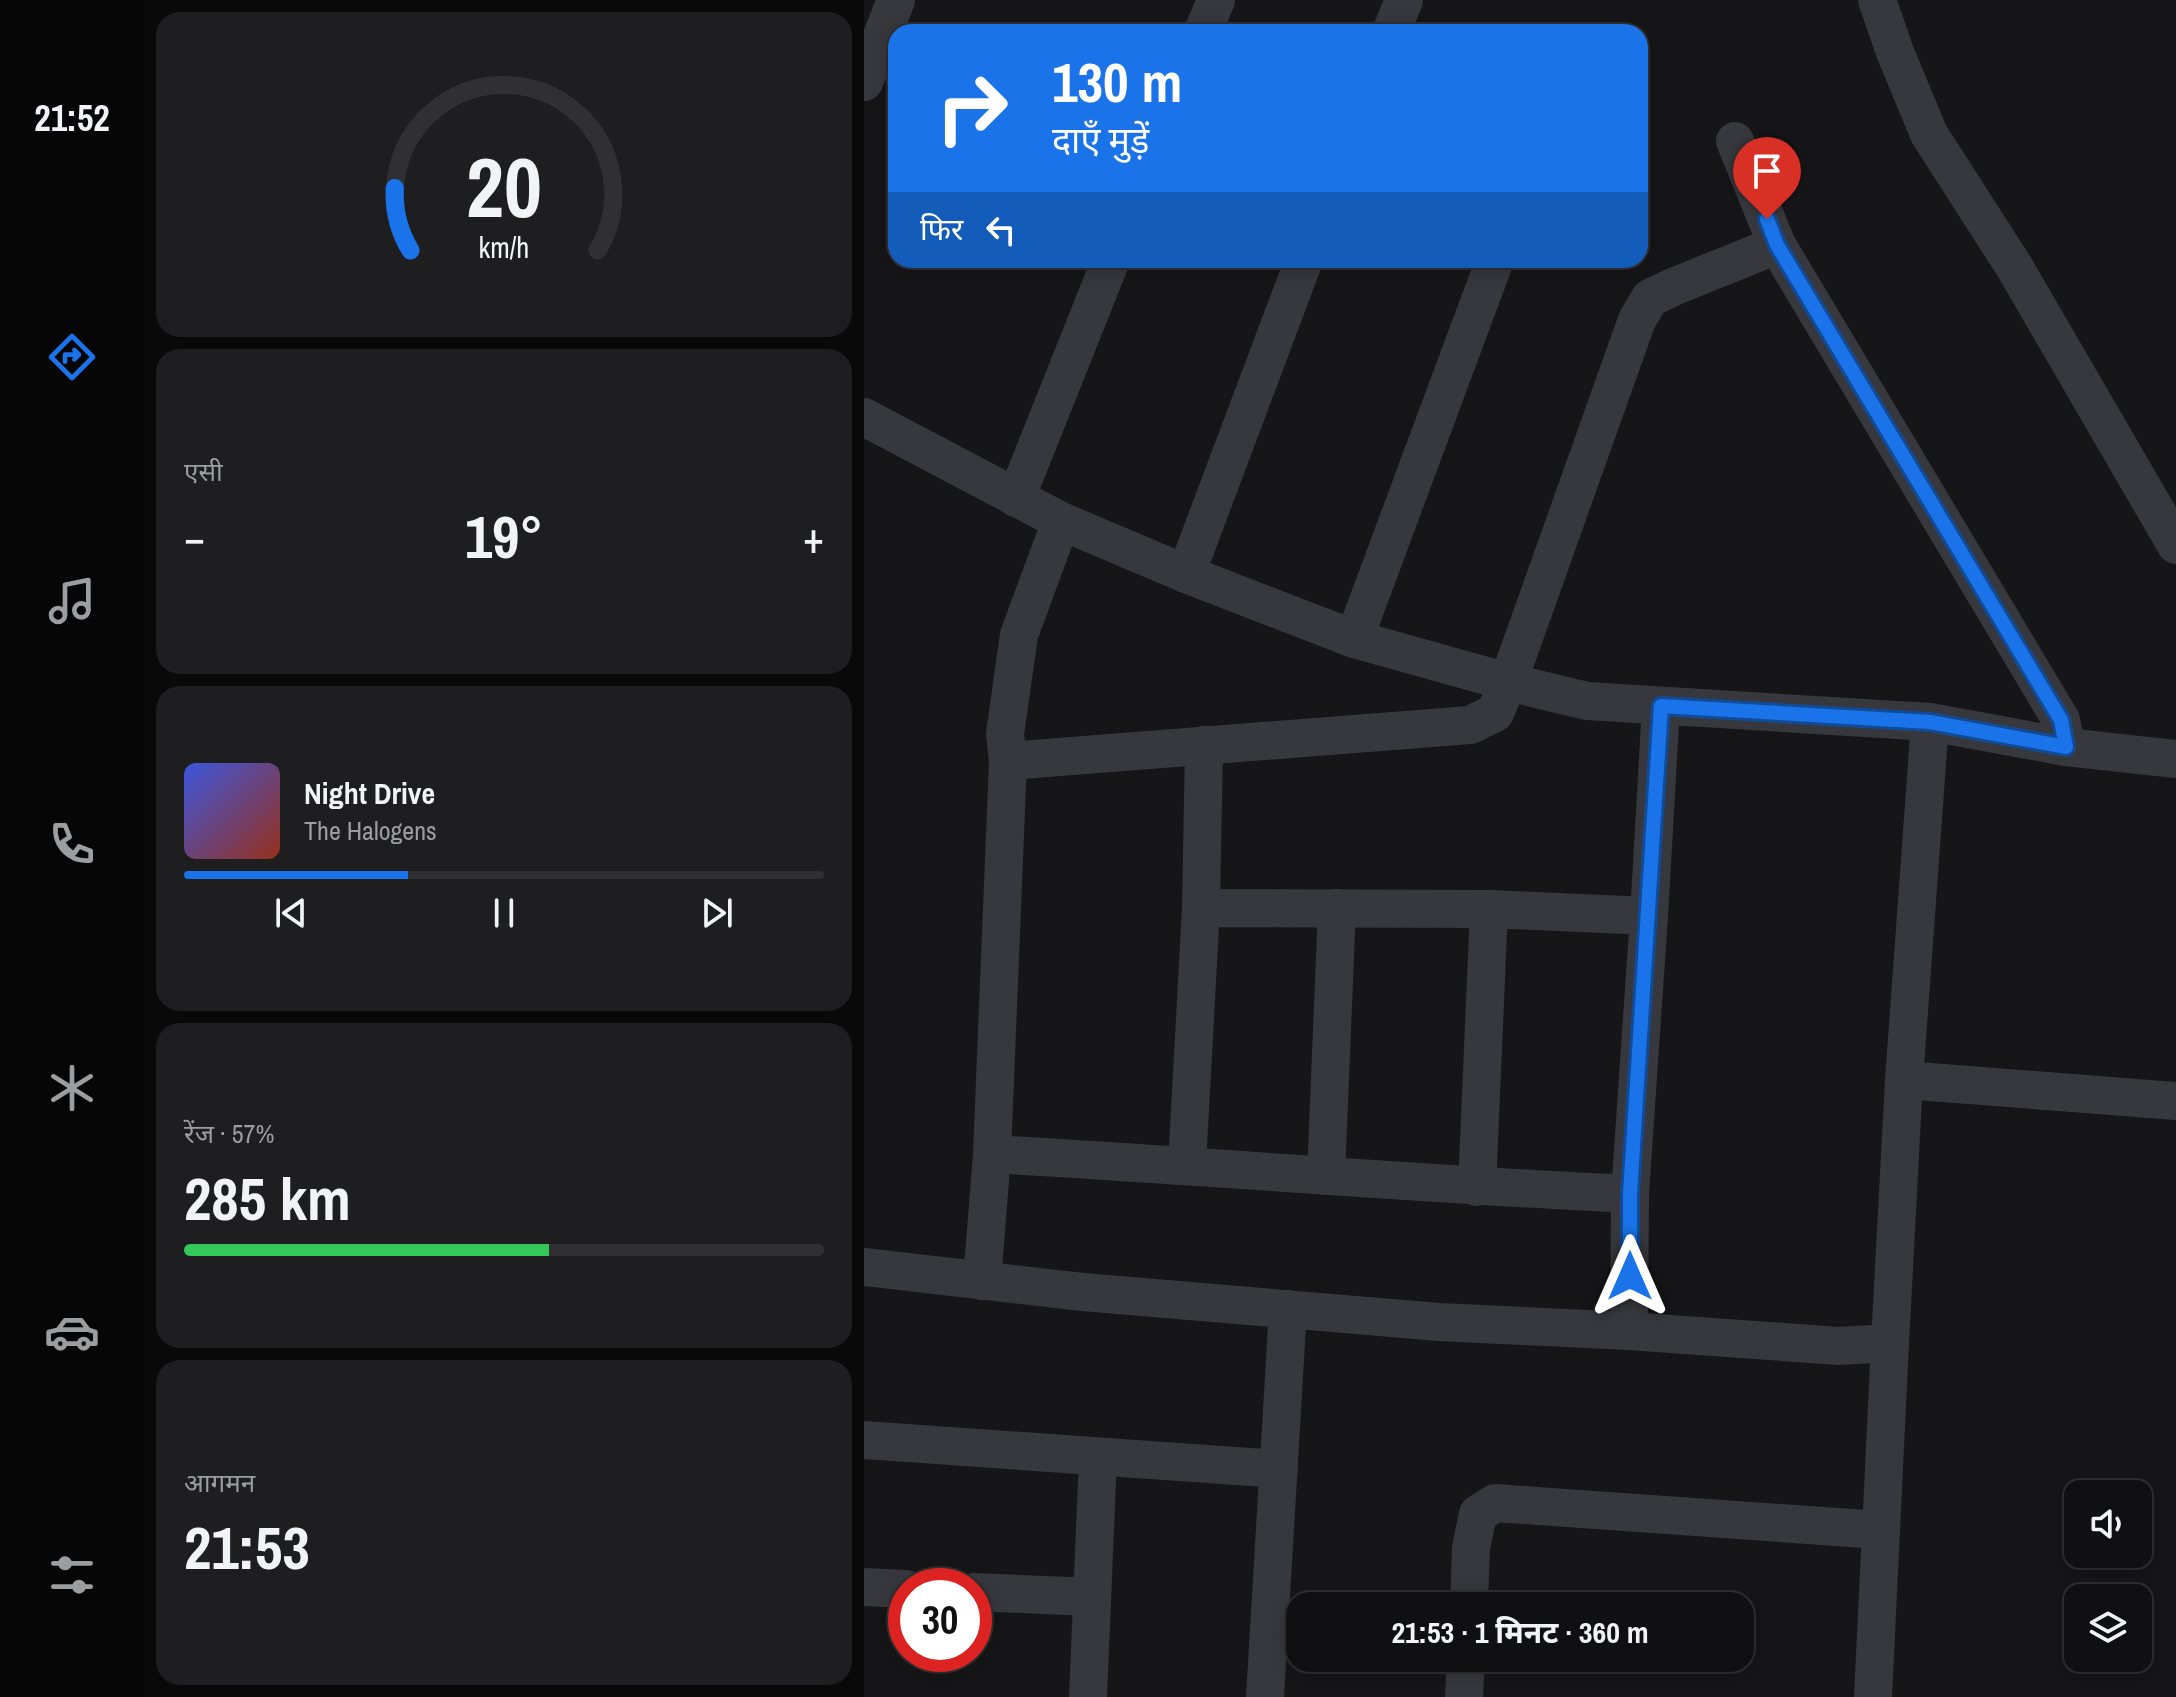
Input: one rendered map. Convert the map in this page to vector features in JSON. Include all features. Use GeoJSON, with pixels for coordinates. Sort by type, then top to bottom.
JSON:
{"type":"FeatureCollection","features":[{"type":"Feature","properties":{"kind":"street"},"geometry":{"type":"LineString","coordinates":[[864,82],[896,0]]}},
{"type":"Feature","properties":{"kind":"street"},"geometry":{"type":"LineString","coordinates":[[1206,24],[1216,0]]}},
{"type":"Feature","properties":{"kind":"street"},"geometry":{"type":"LineString","coordinates":[[1394,24],[1404,0]]}},
{"type":"Feature","properties":{"kind":"street"},"geometry":{"type":"LineString","coordinates":[[1877,0],[1929,134],[2015,268],[2176,545]]}},
{"type":"Feature","properties":{"kind":"street"},"geometry":{"type":"LineString","coordinates":[[1735,141],[1777,245],[2061,720],[2066,747]]}},
{"type":"Feature","properties":{"kind":"street"},"geometry":{"type":"LineString","coordinates":[[1008,761],[1470,725],[1495,713],[1637,320],[1650,298],[1777,245]]}},
{"type":"Feature","properties":{"kind":"street"},"geometry":{"type":"LineString","coordinates":[[1016,498],[1108,268]]}},
{"type":"Feature","properties":{"kind":"street"},"geometry":{"type":"LineString","coordinates":[[1186,574],[1301,268]]}},
{"type":"Feature","properties":{"kind":"street"},"geometry":{"type":"LineString","coordinates":[[1354,639],[1492,268]]}},
{"type":"Feature","properties":{"kind":"street"},"geometry":{"type":"LineString","coordinates":[[864,417],[1061,521],[1186,574],[1354,639],[1508,682],[1587,701],[1930,722],[2066,747],[2176,759]]}},
{"type":"Feature","properties":{"kind":"street"},"geometry":{"type":"LineString","coordinates":[[982,1281],[992,1154],[1008,761],[1005,734],[1019,635],[1061,521]]}},
{"type":"Feature","properties":{"kind":"street"},"geometry":{"type":"LineString","coordinates":[[1629,1331],[1630,1194],[1661,706]]}},
{"type":"Feature","properties":{"kind":"street"},"geometry":{"type":"LineString","coordinates":[[1873,1697],[1904,1080],[1930,722]]}},
{"type":"Feature","properties":{"kind":"street"},"geometry":{"type":"LineString","coordinates":[[1187,1165],[1201,908],[1204,745]]}},
{"type":"Feature","properties":{"kind":"street"},"geometry":{"type":"LineString","coordinates":[[1201,908],[1489,909],[1649,916]]}},
{"type":"Feature","properties":{"kind":"street"},"geometry":{"type":"LineString","coordinates":[[1326,1176],[1337,908]]}},
{"type":"Feature","properties":{"kind":"street"},"geometry":{"type":"LineString","coordinates":[[1477,1187],[1489,909]]}},
{"type":"Feature","properties":{"kind":"street"},"geometry":{"type":"LineString","coordinates":[[1904,1080],[2176,1101]]}},
{"type":"Feature","properties":{"kind":"street"},"geometry":{"type":"LineString","coordinates":[[992,1154],[1477,1187],[1630,1194]]}},
{"type":"Feature","properties":{"kind":"street"},"geometry":{"type":"LineString","coordinates":[[864,1267],[1083,1292],[1439,1322],[1839,1346],[1890,1343]]}},
{"type":"Feature","properties":{"kind":"street"},"geometry":{"type":"LineString","coordinates":[[1265,1697],[1288,1309]]}},
{"type":"Feature","properties":{"kind":"street"},"geometry":{"type":"LineString","coordinates":[[864,1440],[1279,1469]]}},
{"type":"Feature","properties":{"kind":"street"},"geometry":{"type":"LineString","coordinates":[[1088,1697],[1098,1457]]}},
{"type":"Feature","properties":{"kind":"street"},"geometry":{"type":"LineString","coordinates":[[1469,1592],[1471,1548],[1478,1514],[1495,1503],[1880,1530]]}},
{"type":"Feature","properties":{"kind":"street"},"geometry":{"type":"LineString","coordinates":[[864,1587],[888,1588]]}},
{"type":"Feature","properties":{"kind":"street"},"geometry":{"type":"LineString","coordinates":[[992,1593],[1092,1597]]}},
{"type":"Feature","properties":{"kind":"street"},"geometry":{"type":"LineString","coordinates":[[1464,1697],[1465,1672]]}},
{"type":"Feature","properties":{"kind":"route"},"geometry":{"type":"LineString","coordinates":[[1630,1276],[1630,1194],[1661,706],[1930,722],[2066,747],[2061,720],[1777,245],[1767,219]]}}]}
